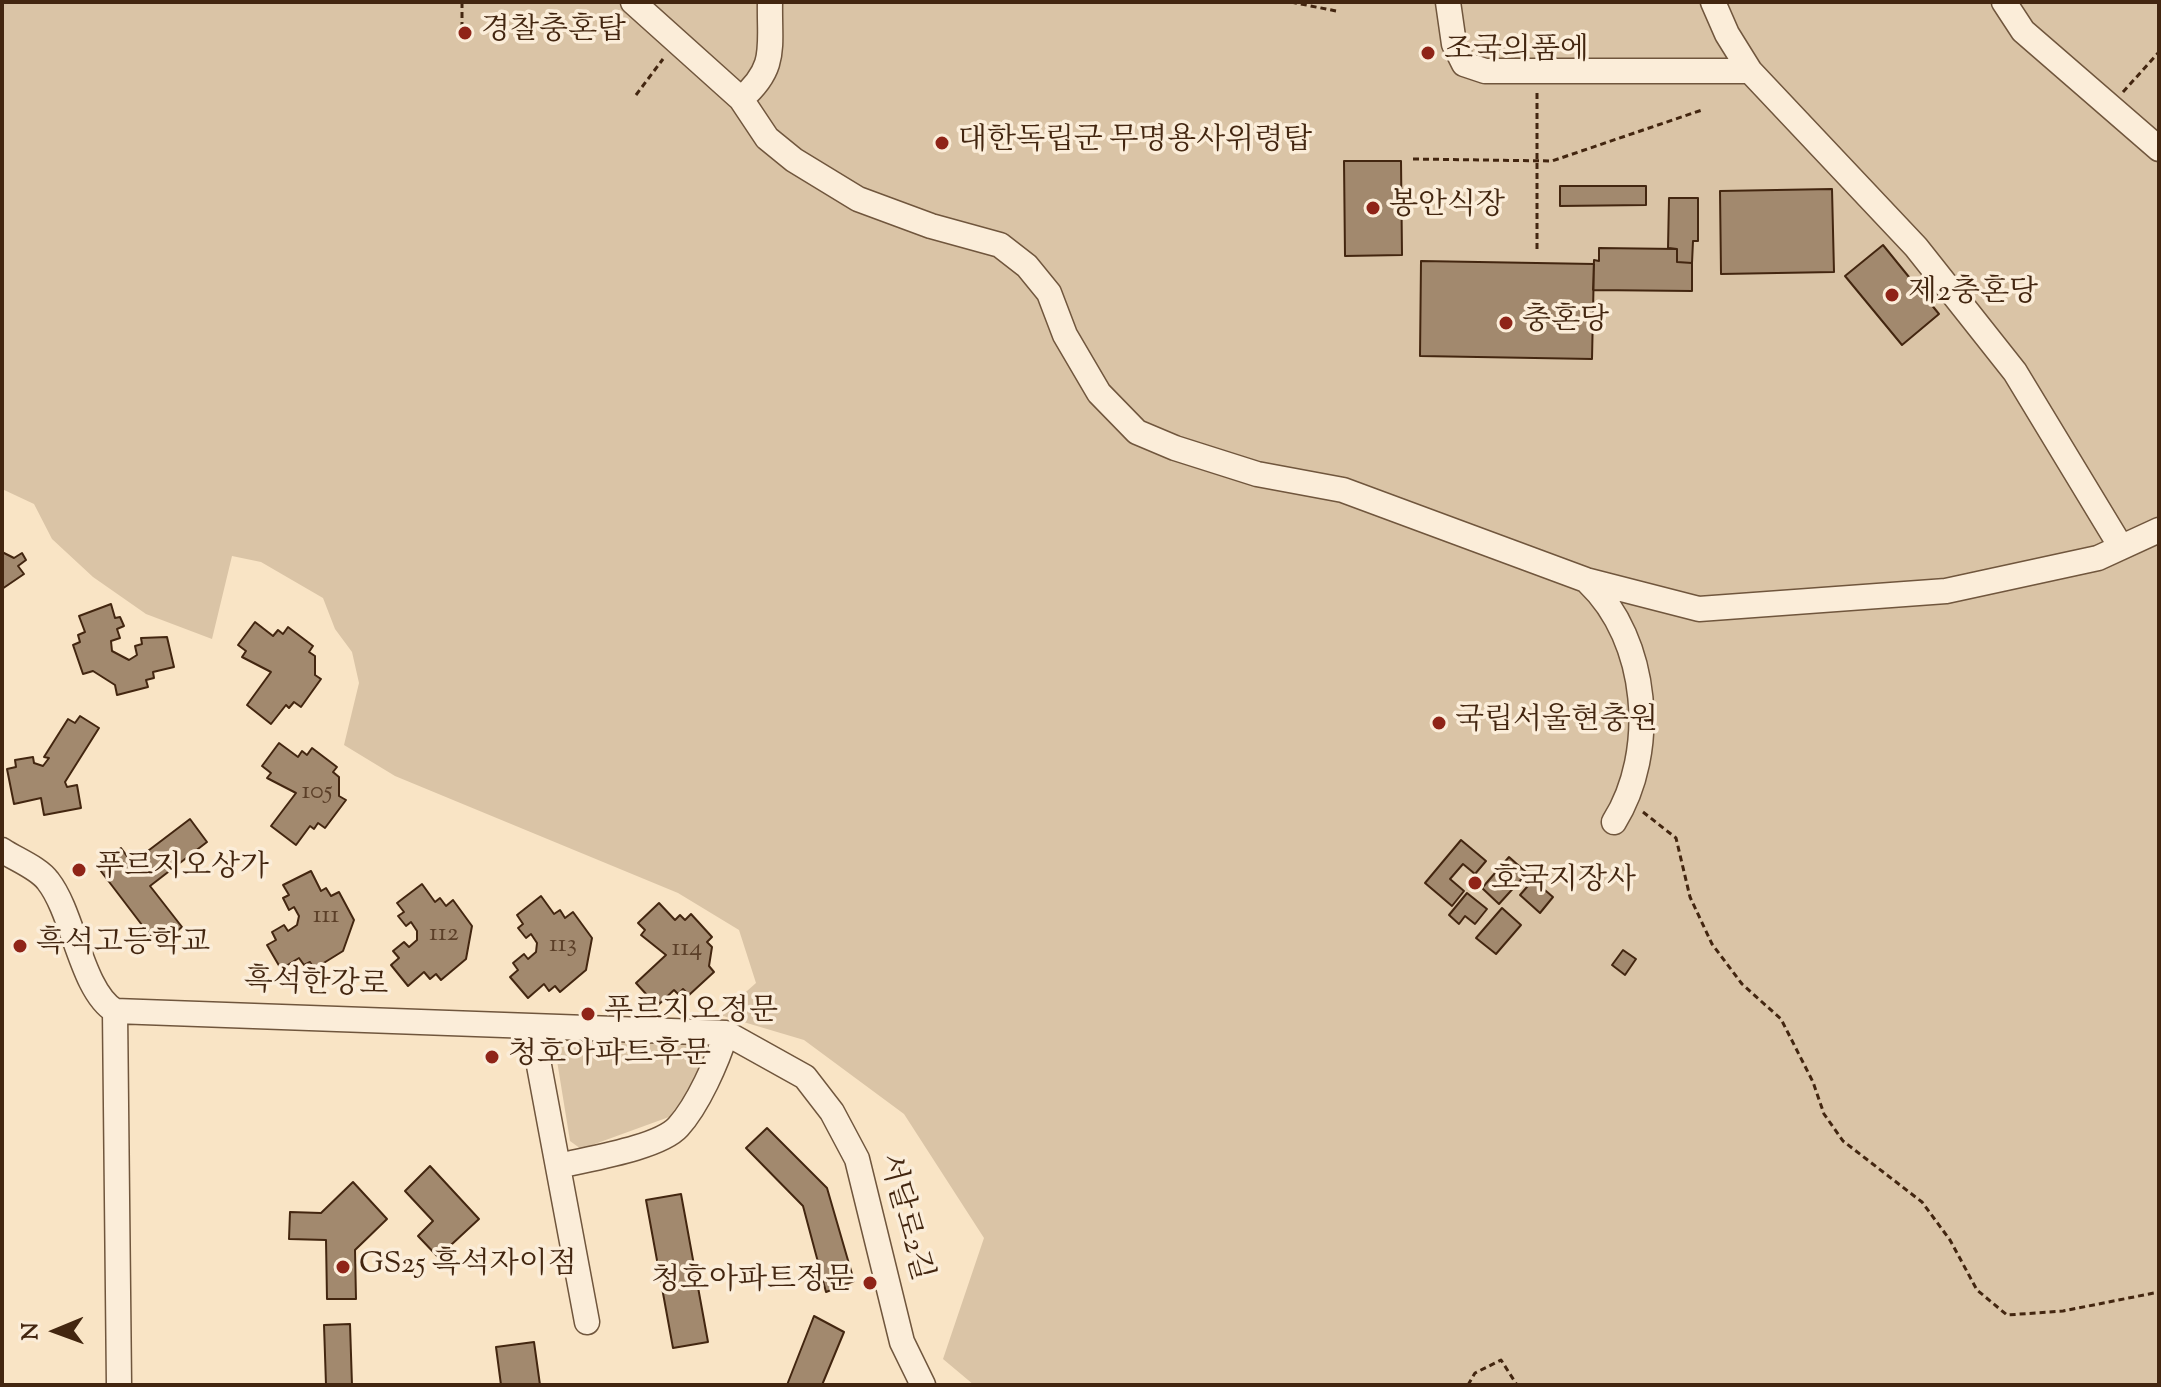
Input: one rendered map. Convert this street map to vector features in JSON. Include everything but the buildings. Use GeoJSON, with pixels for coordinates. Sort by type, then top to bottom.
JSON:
{"type":"FeatureCollection","features":[{"type":"Feature","properties":{"kind":"street"},"geometry":{"type":"LineString","coordinates":[[633,2],[741,99],[767,138],[830,184],[897,215],[1000,245],[1027,266],[1049,293],[1065,335],[1099,393],[1137,432],[1257,474],[1343,490],[1586,580],[1699,609],[1946,591],[2098,558],[2159,530]]}},
{"type":"Feature","properties":{"kind":"street"},"geometry":{"type":"LineString","coordinates":[[741,99],[760,83],[768,69],[770,2]]}},
{"type":"Feature","properties":{"kind":"street"},"geometry":{"type":"LineString","coordinates":[[1448,2],[1454,44],[1464,64],[1485,71],[1750,71]]}},
{"type":"Feature","properties":{"kind":"street"},"geometry":{"type":"LineString","coordinates":[[1713,2],[1727,34],[1750,71],[1916,247],[2015,372],[2121,547]]}},
{"type":"Feature","properties":{"kind":"street"},"geometry":{"type":"LineString","coordinates":[[2004,2],[2023,31],[2159,149]]}},
{"type":"Feature","properties":{"kind":"street"},"geometry":{"type":"LineString","coordinates":[[1586,580],[1608,601],[1614,614],[1630,653],[1642,713],[1643,734],[1629,798],[1614,822]]}},
{"type":"Feature","properties":{"kind":"street"},"geometry":{"type":"LineString","coordinates":[[2,850],[48,879],[108,1005],[119,1385]]}},
{"type":"Feature","properties":{"kind":"street","name":"흑석한강로"},"geometry":{"type":"LineString","coordinates":[[108,1005],[532,1028],[723,1032]]}},
{"type":"Feature","properties":{"kind":"street"},"geometry":{"type":"LineString","coordinates":[[532,1028],[587,1322]]}},
{"type":"Feature","properties":{"kind":"street"},"geometry":{"type":"LineString","coordinates":[[559,1166],[641,1146],[677,1129],[717,1062],[723,1032]]}},
{"type":"Feature","properties":{"kind":"street","name":"서달로2길"},"geometry":{"type":"LineString","coordinates":[[723,1032],[805,1077],[832,1112],[857,1159],[902,1342],[923,1385]]}},
{"type":"Feature","properties":{"kind":"path"},"geometry":{"type":"LineString","coordinates":[[462,2],[462,25]]}},
{"type":"Feature","properties":{"kind":"path"},"geometry":{"type":"LineString","coordinates":[[1291,2],[1336,11]]}},
{"type":"Feature","properties":{"kind":"path"},"geometry":{"type":"LineString","coordinates":[[636,95],[678,40]]}},
{"type":"Feature","properties":{"kind":"path"},"geometry":{"type":"LineString","coordinates":[[2110,107],[2159,52]]}},
{"type":"Feature","properties":{"kind":"path"},"geometry":{"type":"LineString","coordinates":[[1537,92],[1537,249]]}},
{"type":"Feature","properties":{"kind":"path"},"geometry":{"type":"LineString","coordinates":[[1413,159],[1552,161],[1702,110]]}},
{"type":"Feature","properties":{"kind":"path"},"geometry":{"type":"LineString","coordinates":[[1629,798],[1676,838],[1690,897],[1712,944],[1742,984],[1781,1019],[1813,1082],[1824,1114],[1843,1141],[1922,1202],[1950,1240],[1977,1290],[2007,1315],[2063,1311],[2159,1292]]}},
{"type":"Feature","properties":{"kind":"path"},"geometry":{"type":"LineString","coordinates":[[1468,1385],[1475,1373],[1501,1360],[1517,1385]]}},
{"type":"Feature","properties":{"kind":"shaded area","name":"국립서울현충원"},"geometry":{"type":"Polygon","coordinates":[[[2,2],[2159,2],[2159,1385],[974,1385],[943,1359],[984,1238],[904,1114],[804,1040],[720,1015],[756,983],[739,930],[678,893],[395,776],[344,745],[359,683],[352,652],[335,629],[323,598],[261,562],[232,556],[212,639],[146,614],[93,577],[52,539],[34,504],[2,489],[2,2]]]}},
{"type":"Feature","properties":{"kind":"shaded area"},"geometry":{"type":"Polygon","coordinates":[[[712,1038],[711,1062],[669,1117],[581,1149],[570,1141],[554,1042],[712,1038]]]}},
{"type":"Feature","properties":{"kind":"place","name":"경찰충혼탑"},"geometry":{"type":"Point","coordinates":[465,33]}},
{"type":"Feature","properties":{"kind":"place","name":"조국의품에"},"geometry":{"type":"Point","coordinates":[1428,53]}},
{"type":"Feature","properties":{"kind":"place","name":"대한독립군 무명용사위령탑"},"geometry":{"type":"Point","coordinates":[942,143]}},
{"type":"Feature","properties":{"kind":"place","name":"봉안식장"},"geometry":{"type":"Point","coordinates":[1373,208]}},
{"type":"Feature","properties":{"kind":"place","name":"제2충혼당"},"geometry":{"type":"Point","coordinates":[1892,295]}},
{"type":"Feature","properties":{"kind":"place","name":"충혼당"},"geometry":{"type":"Point","coordinates":[1506,323]}},
{"type":"Feature","properties":{"kind":"place","name":"국립서울현충원"},"geometry":{"type":"Point","coordinates":[1439,723]}},
{"type":"Feature","properties":{"kind":"place","name":"푸르지오상가"},"geometry":{"type":"Point","coordinates":[79,870]}},
{"type":"Feature","properties":{"kind":"place","name":"호국지장사"},"geometry":{"type":"Point","coordinates":[1475,883]}},
{"type":"Feature","properties":{"kind":"place","name":"흑석고등학교"},"geometry":{"type":"Point","coordinates":[20,946]}},
{"type":"Feature","properties":{"kind":"place","name":"푸르지오정문"},"geometry":{"type":"Point","coordinates":[588,1014]}},
{"type":"Feature","properties":{"kind":"place","name":"청호아파트후문"},"geometry":{"type":"Point","coordinates":[492,1057]}},
{"type":"Feature","properties":{"kind":"place","name":"GS25 흑석자이점"},"geometry":{"type":"Point","coordinates":[343,1267]}},
{"type":"Feature","properties":{"kind":"place","name":"청호아파트정문"},"geometry":{"type":"Point","coordinates":[870,1283]}}]}
